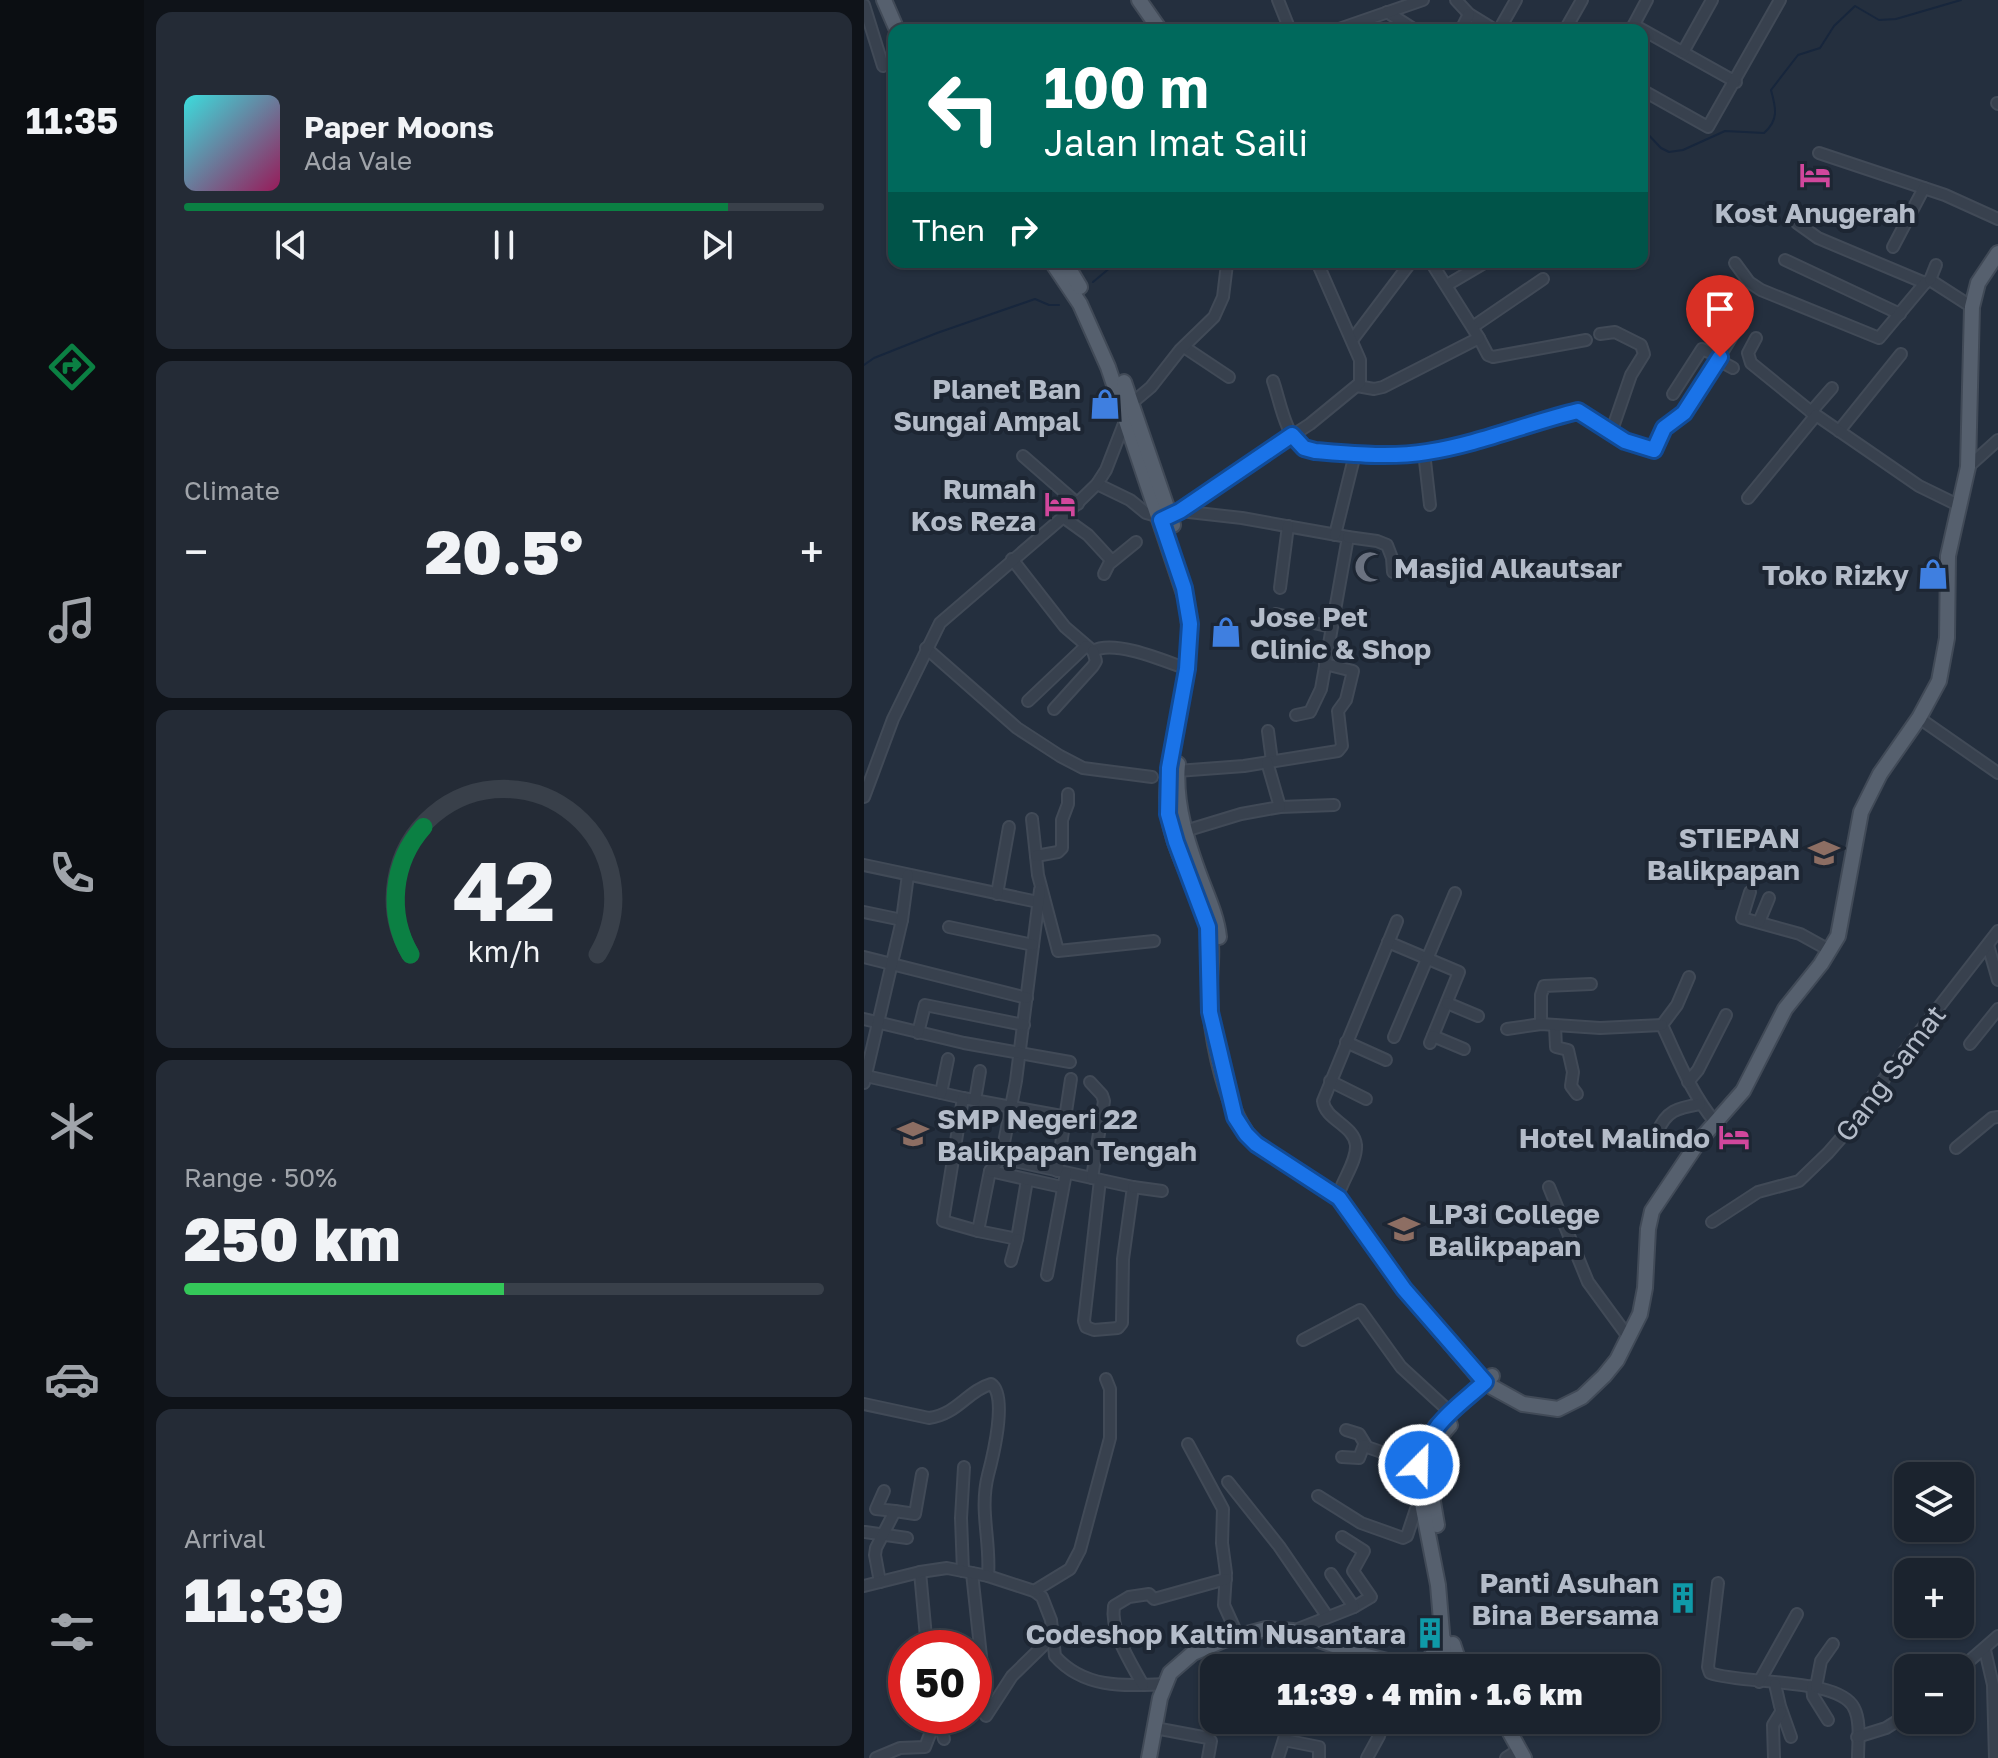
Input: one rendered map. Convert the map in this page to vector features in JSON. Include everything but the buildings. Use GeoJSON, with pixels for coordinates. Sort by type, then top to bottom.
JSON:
{"type":"FeatureCollection","features":[{"type":"Feature","properties":{"kind":"main road"},"geometry":{"type":"LineString","coordinates":[[884,0],[894,24]]}},
{"type":"Feature","properties":{"kind":"main road"},"geometry":{"type":"LineString","coordinates":[[1139,0],[1156,24]]}},
{"type":"Feature","properties":{"kind":"main road"},"geometry":{"type":"LineString","coordinates":[[1068,268],[1132,403],[1191,581],[1199,624],[1196,669],[1177,771],[1178,796],[1185,831],[1217,921],[1220,943],[1214,971],[1214,1034],[1229,1100],[1246,1134],[1268,1153],[1339,1198],[1404,1289],[1487,1382],[1536,1402],[1541,1407],[1563,1409],[1582,1397],[1617,1360],[1640,1314],[1652,1211],[1679,1168],[1743,1091],[1785,1009],[1838,936],[1861,812],[1880,774],[1935,691],[1944,660],[1948,556],[1968,467],[1972,307],[1978,283],[1998,253]]}},
{"type":"Feature","properties":{"kind":"main road"},"geometry":{"type":"LineString","coordinates":[[1058,268],[1077,288]]}},
{"type":"Feature","properties":{"kind":"main road"},"geometry":{"type":"LineString","coordinates":[[1092,319],[1126,419],[1168,516],[1189,613],[1187,669],[1173,741],[1167,801],[1176,842],[1208,927],[1225,1041],[1239,1100],[1248,1121],[1269,1143],[1341,1188],[1487,1382]]}},
{"type":"Feature","properties":{"kind":"main road"},"geometry":{"type":"LineString","coordinates":[[1450,1654],[1419,1465],[1430,1435],[1450,1412],[1487,1382]]}},
{"type":"Feature","properties":{"kind":"main road"},"geometry":{"type":"LineString","coordinates":[[1447,1654],[1443,1558],[1430,1483],[1430,1458],[1446,1428],[1487,1382]]}},
{"type":"Feature","properties":{"kind":"main road"},"geometry":{"type":"LineString","coordinates":[[1149,1758],[1164,1684],[1170,1673],[1193,1653],[1266,1629],[1293,1631],[1359,1654]]}},
{"type":"Feature","properties":{"kind":"main road"},"geometry":{"type":"LineString","coordinates":[[1436,1654],[1448,1642]]}},
{"type":"Feature","properties":{"kind":"main road"},"geometry":{"type":"LineString","coordinates":[[1448,1642],[1454,1654]]}},
{"type":"Feature","properties":{"kind":"main road"},"geometry":{"type":"LineString","coordinates":[[1511,1734],[1522,1754]]}},
{"type":"Feature","properties":{"kind":"street"},"geometry":{"type":"LineString","coordinates":[[1278,0],[1288,24]]}},
{"type":"Feature","properties":{"kind":"street"},"geometry":{"type":"LineString","coordinates":[[1353,24],[1423,0]]}},
{"type":"Feature","properties":{"kind":"street"},"geometry":{"type":"LineString","coordinates":[[1456,0],[1469,14],[1486,24]]}},
{"type":"Feature","properties":{"kind":"street"},"geometry":{"type":"LineString","coordinates":[[1501,24],[1516,0]]}},
{"type":"Feature","properties":{"kind":"street"},"geometry":{"type":"LineString","coordinates":[[1568,24],[1582,0]]}},
{"type":"Feature","properties":{"kind":"street"},"geometry":{"type":"LineString","coordinates":[[1683,52],[1712,0]]}},
{"type":"Feature","properties":{"kind":"street"},"geometry":{"type":"LineString","coordinates":[[1648,94],[1707,128],[1736,82],[1780,0]]}},
{"type":"Feature","properties":{"kind":"street"},"geometry":{"type":"LineString","coordinates":[[1633,24],[1643,2]]}},
{"type":"Feature","properties":{"kind":"street"},"geometry":{"type":"LineString","coordinates":[[864,5],[883,66]]}},
{"type":"Feature","properties":{"kind":"street"},"geometry":{"type":"LineString","coordinates":[[1387,12],[1406,24]]}},
{"type":"Feature","properties":{"kind":"street"},"geometry":{"type":"LineString","coordinates":[[1464,24],[1469,14]]}},
{"type":"Feature","properties":{"kind":"street"},"geometry":{"type":"LineString","coordinates":[[1648,35],[1736,82]]}},
{"type":"Feature","properties":{"kind":"street"},"geometry":{"type":"LineString","coordinates":[[1819,153],[1924,188],[1998,219]]}},
{"type":"Feature","properties":{"kind":"street"},"geometry":{"type":"LineString","coordinates":[[1893,247],[1924,188]]}},
{"type":"Feature","properties":{"kind":"street"},"geometry":{"type":"LineString","coordinates":[[1797,223],[1818,238],[1927,282],[1972,307]]}},
{"type":"Feature","properties":{"kind":"street"},"geometry":{"type":"LineString","coordinates":[[1785,260],[1900,314]]}},
{"type":"Feature","properties":{"kind":"street"},"geometry":{"type":"LineString","coordinates":[[1735,263],[1749,282],[1761,290],[1878,338],[1927,282],[1936,265]]}},
{"type":"Feature","properties":{"kind":"street"},"geometry":{"type":"LineString","coordinates":[[864,797],[870,762],[940,623],[1097,484],[1106,470],[1132,403],[1151,387],[1184,347],[1206,327],[1219,308],[1227,268]]}},
{"type":"Feature","properties":{"kind":"street"},"geometry":{"type":"LineString","coordinates":[[1168,516],[1327,412],[1361,380],[1361,365],[1353,339],[1320,268]]}},
{"type":"Feature","properties":{"kind":"street"},"geometry":{"type":"LineString","coordinates":[[1353,339],[1406,268]]}},
{"type":"Feature","properties":{"kind":"street"},"geometry":{"type":"LineString","coordinates":[[1435,268],[1474,326],[1488,354],[1493,357],[1586,340]]}},
{"type":"Feature","properties":{"kind":"street"},"geometry":{"type":"LineString","coordinates":[[1447,285],[1476,268]]}},
{"type":"Feature","properties":{"kind":"street"},"geometry":{"type":"LineString","coordinates":[[1474,326],[1543,279]]}},
{"type":"Feature","properties":{"kind":"street"},"geometry":{"type":"LineString","coordinates":[[1273,381],[1292,435],[1309,450],[1355,454],[1424,452],[1575,411],[1582,412],[1611,433],[1637,445],[1656,449],[1664,428],[1684,413],[1737,328]]}},
{"type":"Feature","properties":{"kind":"street"},"geometry":{"type":"LineString","coordinates":[[1600,334],[1615,332],[1643,347],[1643,358],[1631,375],[1611,433]]}},
{"type":"Feature","properties":{"kind":"street"},"geometry":{"type":"LineString","coordinates":[[1357,386],[1383,387],[1479,338]]}},
{"type":"Feature","properties":{"kind":"street"},"geometry":{"type":"LineString","coordinates":[[1756,338],[1748,360],[1813,414],[1919,486],[1960,506]]}},
{"type":"Feature","properties":{"kind":"street"},"geometry":{"type":"LineString","coordinates":[[1184,347],[1229,377]]}},
{"type":"Feature","properties":{"kind":"street"},"geometry":{"type":"LineString","coordinates":[[1673,394],[1702,349],[1733,368]]}},
{"type":"Feature","properties":{"kind":"street"},"geometry":{"type":"LineString","coordinates":[[1839,431],[1901,354]]}},
{"type":"Feature","properties":{"kind":"street"},"geometry":{"type":"LineString","coordinates":[[1748,498],[1832,388]]}},
{"type":"Feature","properties":{"kind":"street"},"geometry":{"type":"LineString","coordinates":[[1968,467],[1998,440]]}},
{"type":"Feature","properties":{"kind":"street"},"geometry":{"type":"LineString","coordinates":[[1424,452],[1430,505]]}},
{"type":"Feature","properties":{"kind":"street"},"geometry":{"type":"LineString","coordinates":[[1335,535],[1355,454]]}},
{"type":"Feature","properties":{"kind":"street"},"geometry":{"type":"LineString","coordinates":[[1023,456],[1078,504]]}},
{"type":"Feature","properties":{"kind":"street"},"geometry":{"type":"LineString","coordinates":[[1097,484],[1130,500],[1146,513],[1288,526],[1377,541],[1387,545],[1393,572]]}},
{"type":"Feature","properties":{"kind":"street"},"geometry":{"type":"LineString","coordinates":[[1063,517],[1088,535],[1112,561]]}},
{"type":"Feature","properties":{"kind":"street"},"geometry":{"type":"LineString","coordinates":[[1280,588],[1288,526]]}},
{"type":"Feature","properties":{"kind":"street"},"geometry":{"type":"LineString","coordinates":[[1296,715],[1313,708],[1321,689],[1348,537]]}},
{"type":"Feature","properties":{"kind":"street"},"geometry":{"type":"LineString","coordinates":[[1104,574],[1112,561],[1136,542]]}},
{"type":"Feature","properties":{"kind":"street"},"geometry":{"type":"LineString","coordinates":[[1012,559],[1090,648],[1096,661],[1054,709]]}},
{"type":"Feature","properties":{"kind":"street"},"geometry":{"type":"LineString","coordinates":[[1276,614],[1331,627]]}},
{"type":"Feature","properties":{"kind":"street"},"geometry":{"type":"LineString","coordinates":[[1028,701],[1090,648],[1102,646],[1127,650],[1187,669]]}},
{"type":"Feature","properties":{"kind":"street"},"geometry":{"type":"LineString","coordinates":[[926,648],[1017,728],[1060,756],[1083,768],[1152,777]]}},
{"type":"Feature","properties":{"kind":"street"},"geometry":{"type":"LineString","coordinates":[[1177,771],[1215,770],[1341,749],[1337,713],[1346,700],[1354,673],[1350,669],[1324,666]]}},
{"type":"Feature","properties":{"kind":"street"},"geometry":{"type":"LineString","coordinates":[[1919,718],[1998,773]]}},
{"type":"Feature","properties":{"kind":"street"},"geometry":{"type":"LineString","coordinates":[[1268,731],[1269,762],[1280,807]]}},
{"type":"Feature","properties":{"kind":"street"},"geometry":{"type":"LineString","coordinates":[[1036,856],[1058,852],[1062,848],[1062,820],[1068,794]]}},
{"type":"Feature","properties":{"kind":"street"},"geometry":{"type":"LineString","coordinates":[[1185,831],[1241,814],[1280,807],[1334,805]]}},
{"type":"Feature","properties":{"kind":"street"},"geometry":{"type":"LineString","coordinates":[[1032,819],[1040,890],[1059,952],[1154,941]]}},
{"type":"Feature","properties":{"kind":"street"},"geometry":{"type":"LineString","coordinates":[[997,894],[1009,827]]}},
{"type":"Feature","properties":{"kind":"street"},"geometry":{"type":"LineString","coordinates":[[864,865],[1038,902]]}},
{"type":"Feature","properties":{"kind":"street"},"geometry":{"type":"LineString","coordinates":[[908,875],[902,920],[865,1080],[1100,1123]]}},
{"type":"Feature","properties":{"kind":"street"},"geometry":{"type":"LineString","coordinates":[[978,1231],[990,1171],[1001,1158],[1011,1107],[1040,890]]}},
{"type":"Feature","properties":{"kind":"street"},"geometry":{"type":"LineString","coordinates":[[1750,892],[1741,916],[1809,937],[1829,950]]}},
{"type":"Feature","properties":{"kind":"street"},"geometry":{"type":"LineString","coordinates":[[1394,1037],[1455,893]]}},
{"type":"Feature","properties":{"kind":"street"},"geometry":{"type":"LineString","coordinates":[[1759,922],[1769,898]]}},
{"type":"Feature","properties":{"kind":"street"},"geometry":{"type":"LineString","coordinates":[[864,912],[902,920]]}},
{"type":"Feature","properties":{"kind":"street"},"geometry":{"type":"LineString","coordinates":[[1341,1188],[1355,1155],[1356,1143],[1323,1106],[1330,1081],[1397,921]]}},
{"type":"Feature","properties":{"kind":"street"},"geometry":{"type":"LineString","coordinates":[[949,927],[1033,945]]}},
{"type":"Feature","properties":{"kind":"street","name":"Gang Samat"},"geometry":{"type":"LineString","coordinates":[[1712,1222],[1764,1190],[1799,1181],[1828,1153],[1998,931]]}},
{"type":"Feature","properties":{"kind":"street"},"geometry":{"type":"LineString","coordinates":[[1388,942],[1459,972],[1432,1040],[1464,1049]]}},
{"type":"Feature","properties":{"kind":"street"},"geometry":{"type":"LineString","coordinates":[[1988,945],[1998,980]]}},
{"type":"Feature","properties":{"kind":"street"},"geometry":{"type":"LineString","coordinates":[[864,957],[1027,998]]}},
{"type":"Feature","properties":{"kind":"street"},"geometry":{"type":"LineString","coordinates":[[1662,1025],[1677,1005],[1689,977]]}},
{"type":"Feature","properties":{"kind":"street"},"geometry":{"type":"LineString","coordinates":[[1541,1024],[1544,986],[1591,984]]}},
{"type":"Feature","properties":{"kind":"street"},"geometry":{"type":"LineString","coordinates":[[1447,1003],[1478,1016]]}},
{"type":"Feature","properties":{"kind":"street"},"geometry":{"type":"LineString","coordinates":[[918,1033],[925,1005],[1024,1025]]}},
{"type":"Feature","properties":{"kind":"street"},"geometry":{"type":"LineString","coordinates":[[1970,1044],[1998,1009]]}},
{"type":"Feature","properties":{"kind":"street"},"geometry":{"type":"LineString","coordinates":[[1688,1082],[1698,1070],[1726,1015]]}},
{"type":"Feature","properties":{"kind":"street"},"geometry":{"type":"LineString","coordinates":[[864,1019],[918,1033],[1070,1062]]}},
{"type":"Feature","properties":{"kind":"street"},"geometry":{"type":"LineString","coordinates":[[1507,1029],[1541,1024],[1662,1025]]}},
{"type":"Feature","properties":{"kind":"street"},"geometry":{"type":"LineString","coordinates":[[1662,1025],[1700,1104],[1715,1122]]}},
{"type":"Feature","properties":{"kind":"street"},"geometry":{"type":"LineString","coordinates":[[1555,1026],[1555,1044],[1557,1048],[1568,1050],[1573,1072],[1571,1086],[1577,1094]]}},
{"type":"Feature","properties":{"kind":"street"},"geometry":{"type":"LineString","coordinates":[[1346,1042],[1386,1060]]}},
{"type":"Feature","properties":{"kind":"street"},"geometry":{"type":"LineString","coordinates":[[941,1093],[948,1059]]}},
{"type":"Feature","properties":{"kind":"street"},"geometry":{"type":"LineString","coordinates":[[975,1100],[980,1071]]}},
{"type":"Feature","properties":{"kind":"street"},"geometry":{"type":"LineString","coordinates":[[1047,1275],[1062,1187],[1071,1079]]}},
{"type":"Feature","properties":{"kind":"street"},"geometry":{"type":"LineString","coordinates":[[1330,1081],[1366,1099]]}},
{"type":"Feature","properties":{"kind":"street"},"geometry":{"type":"LineString","coordinates":[[1090,1082],[1104,1098],[1084,1321],[1086,1327],[1094,1330],[1118,1328],[1122,1323],[1123,1259],[1133,1187]]}},
{"type":"Feature","properties":{"kind":"street"},"geometry":{"type":"LineString","coordinates":[[963,1098],[943,1221],[1017,1239]]}},
{"type":"Feature","properties":{"kind":"street"},"geometry":{"type":"LineString","coordinates":[[1657,1133],[1672,1110],[1700,1104]]}},
{"type":"Feature","properties":{"kind":"street"},"geometry":{"type":"LineString","coordinates":[[1956,1148],[1992,1118],[1998,1117]]}},
{"type":"Feature","properties":{"kind":"street"},"geometry":{"type":"LineString","coordinates":[[955,1149],[1162,1191]]}},
{"type":"Feature","properties":{"kind":"street"},"geometry":{"type":"LineString","coordinates":[[990,1171],[1062,1187]]}},
{"type":"Feature","properties":{"kind":"street"},"geometry":{"type":"LineString","coordinates":[[1011,1261],[1027,1180]]}},
{"type":"Feature","properties":{"kind":"street"},"geometry":{"type":"LineString","coordinates":[[1549,1187],[1588,1282],[1629,1338]]}},
{"type":"Feature","properties":{"kind":"street"},"geometry":{"type":"LineString","coordinates":[[1303,1340],[1358,1310],[1401,1367],[1450,1412]]}},
{"type":"Feature","properties":{"kind":"street"},"geometry":{"type":"LineString","coordinates":[[1034,1591],[1070,1569],[1080,1550],[1110,1438],[1110,1389],[1106,1379]]}},
{"type":"Feature","properties":{"kind":"street"},"geometry":{"type":"LineString","coordinates":[[864,1404],[929,1418],[952,1411],[986,1385],[995,1386],[999,1393],[996,1433],[983,1503],[988,1576]]}},
{"type":"Feature","properties":{"kind":"street"},"geometry":{"type":"LineString","coordinates":[[1342,1457],[1359,1458],[1364,1445],[1359,1434],[1346,1430]]}},
{"type":"Feature","properties":{"kind":"street"},"geometry":{"type":"LineString","coordinates":[[1188,1444],[1223,1509],[1224,1605],[1238,1636]]}},
{"type":"Feature","properties":{"kind":"street"},"geometry":{"type":"LineString","coordinates":[[1364,1445],[1419,1465]]}},
{"type":"Feature","properties":{"kind":"street"},"geometry":{"type":"LineString","coordinates":[[964,1467],[961,1518],[976,1630]]}},
{"type":"Feature","properties":{"kind":"street"},"geometry":{"type":"LineString","coordinates":[[884,1491],[876,1509],[915,1514],[922,1474]]}},
{"type":"Feature","properties":{"kind":"street"},"geometry":{"type":"LineString","coordinates":[[1228,1482],[1279,1546],[1327,1616]]}},
{"type":"Feature","properties":{"kind":"street"},"geometry":{"type":"LineString","coordinates":[[1318,1496],[1361,1523],[1403,1538],[1407,1536],[1416,1509],[1424,1506]]}},
{"type":"Feature","properties":{"kind":"street"},"geometry":{"type":"LineString","coordinates":[[880,1582],[875,1555],[895,1511]]}},
{"type":"Feature","properties":{"kind":"street"},"geometry":{"type":"LineString","coordinates":[[865,1532],[907,1538]]}},
{"type":"Feature","properties":{"kind":"street"},"geometry":{"type":"LineString","coordinates":[[1293,1631],[1371,1597],[1353,1571],[1364,1551],[1342,1537]]}},
{"type":"Feature","properties":{"kind":"street"},"geometry":{"type":"LineString","coordinates":[[864,1586],[940,1568],[988,1576],[1034,1591],[1042,1597],[1047,1607],[1055,1656],[1063,1665],[1086,1679],[1123,1686],[1164,1684]]}},
{"type":"Feature","properties":{"kind":"street"},"geometry":{"type":"LineString","coordinates":[[920,1572],[925,1630]]}},
{"type":"Feature","properties":{"kind":"street"},"geometry":{"type":"LineString","coordinates":[[1331,1574],[1354,1607]]}},
{"type":"Feature","properties":{"kind":"street"},"geometry":{"type":"LineString","coordinates":[[1143,1685],[1122,1645],[1114,1606],[1129,1597],[1149,1594],[1152,1598],[1160,1598],[1226,1579]]}},
{"type":"Feature","properties":{"kind":"street"},"geometry":{"type":"LineString","coordinates":[[1718,1583],[1708,1670],[1713,1675],[1831,1690],[1848,1699],[1856,1715],[1858,1758]]}},
{"type":"Feature","properties":{"kind":"street"},"geometry":{"type":"LineString","coordinates":[[1759,1682],[1797,1614]]}},
{"type":"Feature","properties":{"kind":"street"},"geometry":{"type":"LineString","coordinates":[[1974,1658],[1998,1636]]}},
{"type":"Feature","properties":{"kind":"street"},"geometry":{"type":"LineString","coordinates":[[992,1704],[1012,1676],[1051,1638]]}},
{"type":"Feature","properties":{"kind":"street"},"geometry":{"type":"LineString","coordinates":[[1828,1720],[1813,1696],[1821,1661],[1833,1644]]}},
{"type":"Feature","properties":{"kind":"street"},"geometry":{"type":"LineString","coordinates":[[1985,1650],[1993,1685],[1995,1758]]}},
{"type":"Feature","properties":{"kind":"street"},"geometry":{"type":"LineString","coordinates":[[1775,1684],[1791,1737]]}},
{"type":"Feature","properties":{"kind":"street"},"geometry":{"type":"LineString","coordinates":[[1774,1758],[1773,1725],[1781,1712]]}},
{"type":"Feature","properties":{"kind":"street"},"geometry":{"type":"LineString","coordinates":[[1857,1737],[1894,1723]]}},
{"type":"Feature","properties":{"kind":"street"},"geometry":{"type":"LineString","coordinates":[[1155,1728],[1208,1738],[1211,1741],[1208,1758]]}},
{"type":"Feature","properties":{"kind":"street"},"geometry":{"type":"LineString","coordinates":[[876,1758],[902,1747],[925,1747],[928,1734]]}},
{"type":"Feature","properties":{"kind":"street"},"geometry":{"type":"LineString","coordinates":[[943,1734],[944,1739]]}},
{"type":"Feature","properties":{"kind":"street"},"geometry":{"type":"LineString","coordinates":[[1278,1758],[1286,1734]]}},
{"type":"Feature","properties":{"kind":"street"},"geometry":{"type":"LineString","coordinates":[[1367,1758],[1380,1734]]}},
{"type":"Feature","properties":{"kind":"street"},"geometry":{"type":"LineString","coordinates":[[1284,1740],[1319,1747],[1319,1758]]}},
{"type":"Feature","properties":{"kind":"street"},"geometry":{"type":"LineString","coordinates":[[1506,1758],[1522,1754]]}},
{"type":"Feature","properties":{"kind":"waterway"},"geometry":{"type":"LineString","coordinates":[[1648,134],[1669,152],[1683,150],[1725,131],[1764,133],[1775,113],[1771,90],[1798,55],[1820,48],[1834,26],[1855,6],[1879,20],[1896,19],[1961,0]]}},
{"type":"Feature","properties":{"kind":"waterway"},"geometry":{"type":"LineString","coordinates":[[1093,282],[1110,268]]}},
{"type":"Feature","properties":{"kind":"waterway"},"geometry":{"type":"LineString","coordinates":[[864,365],[937,333],[1035,299],[1049,305],[1059,305]]}},
{"type":"Feature","properties":{"kind":"place","name":"Kost Anugerah"},"geometry":{"type":"Point","coordinates":[1815,175]}},
{"type":"Feature","properties":{"kind":"place","name":"Planet Ban Sungai Ampal"},"geometry":{"type":"Point","coordinates":[1105,404]}},
{"type":"Feature","properties":{"kind":"place","name":"Rumah Kos Reza"},"geometry":{"type":"Point","coordinates":[1060,504]}},
{"type":"Feature","properties":{"kind":"place","name":"Masjid Alkautsar"},"geometry":{"type":"Point","coordinates":[1370,567]}},
{"type":"Feature","properties":{"kind":"place","name":"Toko Rizky"},"geometry":{"type":"Point","coordinates":[1933,574]}},
{"type":"Feature","properties":{"kind":"place","name":"Jose Pet Clinic & Shop"},"geometry":{"type":"Point","coordinates":[1226,632]}},
{"type":"Feature","properties":{"kind":"place","name":"STIEPAN Balikpapan"},"geometry":{"type":"Point","coordinates":[1824,853]}},
{"type":"Feature","properties":{"kind":"place","name":"SMP Negeri 22 Balikpapan Tengah"},"geometry":{"type":"Point","coordinates":[913,1134]}},
{"type":"Feature","properties":{"kind":"place","name":"Hotel Malindo"},"geometry":{"type":"Point","coordinates":[1734,1137]}},
{"type":"Feature","properties":{"kind":"place","name":"LP3i College Balikpapan"},"geometry":{"type":"Point","coordinates":[1404,1229]}},
{"type":"Feature","properties":{"kind":"place","name":"Panti Asuhan Bina Bersama"},"geometry":{"type":"Point","coordinates":[1683,1598]}},
{"type":"Feature","properties":{"kind":"place","name":"Codeshop Kaltim Nusantara"},"geometry":{"type":"Point","coordinates":[1430,1633]}},
{"type":"Feature","properties":{"kind":"route"},"geometry":{"type":"LineString","coordinates":[[1419,1465],[1424,1445],[1436,1426],[1485,1382],[1404,1289],[1345,1204],[1327,1188],[1256,1144],[1235,1117],[1229,1100],[1210,1012],[1210,937],[1168,814],[1169,768],[1187,669],[1190,624],[1184,588],[1161,520],[1253,464],[1292,435],[1304,448],[1315,451],[1407,454],[1480,439],[1578,411],[1625,441],[1654,450],[1664,428],[1690,406],[1720,357]]}}]}
